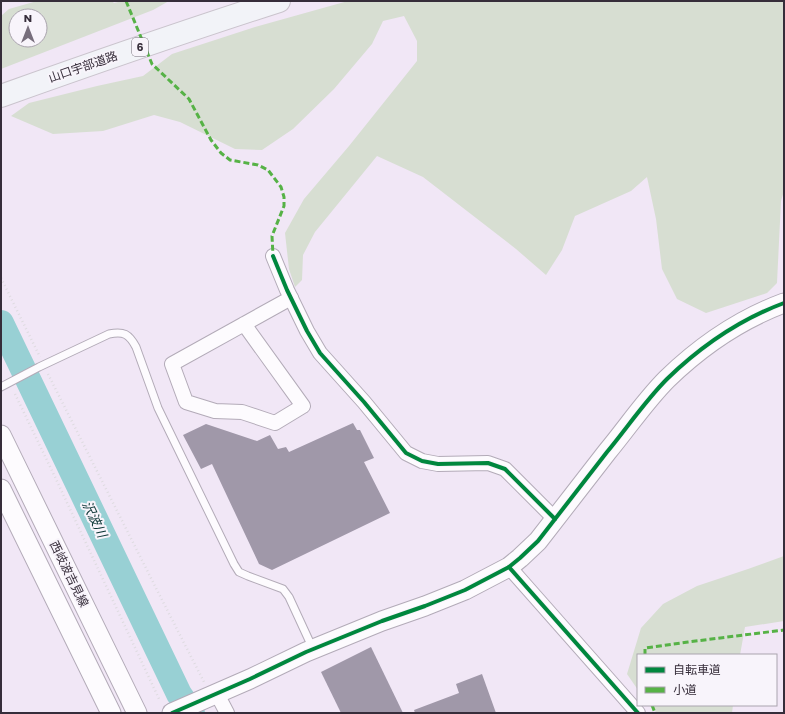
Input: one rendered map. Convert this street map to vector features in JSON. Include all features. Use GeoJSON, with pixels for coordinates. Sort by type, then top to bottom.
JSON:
{"type":"FeatureCollection","features":[{"type":"Feature","properties":{"kind":"main road","name":"山口宇部道路"},"geometry":{"type":"LineString","coordinates":[[1,96],[94,62],[279,1]]}},
{"type":"Feature","properties":{"kind":"street"},"geometry":{"type":"LineString","coordinates":[[273,256],[291,298],[307,331],[320,353],[364,402],[406,453],[422,461],[438,464],[488,463],[505,470],[555,519]]}},
{"type":"Feature","properties":{"kind":"street"},"geometry":{"type":"LineString","coordinates":[[244,324],[303,406],[276,423],[242,412],[215,411],[186,402],[172,364],[244,324],[291,298]]}},
{"type":"Feature","properties":{"kind":"street"},"geometry":{"type":"LineString","coordinates":[[168,709],[382,621],[425,606],[509,567],[538,541],[645,404],[667,379],[717,338],[747,320],[784,303]]}},
{"type":"Feature","properties":{"kind":"street","name":"西岐波吉見線"},"geometry":{"type":"LineString","coordinates":[[1,435],[137,713]]}},
{"type":"Feature","properties":{"kind":"street","name":"西岐波吉見線"},"geometry":{"type":"LineString","coordinates":[[1,489],[111,713]]}},
{"type":"Feature","properties":{"kind":"street"},"geometry":{"type":"LineString","coordinates":[[509,567],[638,713]]}},
{"type":"Feature","properties":{"kind":"street"},"geometry":{"type":"LineString","coordinates":[[209,693],[227,713]]}},
{"type":"Feature","properties":{"kind":"lane"},"geometry":{"type":"LineString","coordinates":[[1,386],[109,334],[126,334],[136,347],[158,408],[234,564],[239,572],[283,589],[290,597],[313,649]]}},
{"type":"Feature","properties":{"kind":"path"},"geometry":{"type":"LineString","coordinates":[[1,278],[41,366],[209,693]]}},
{"type":"Feature","properties":{"kind":"path"},"geometry":{"type":"LineString","coordinates":[[15,394],[168,709]]}},
{"type":"Feature","properties":{"kind":"shaded area"},"geometry":{"type":"Polygon","coordinates":[[[37,1],[112,1],[114,3],[122,1],[169,1],[153,10],[1,69],[1,16],[8,10],[8,48],[48,48],[48,8],[12,8],[37,1]]]}},
{"type":"Feature","properties":{"kind":"shaded area"},"geometry":{"type":"Polygon","coordinates":[[[348,1],[784,1],[784,191],[781,201],[777,283],[767,293],[706,313],[677,299],[662,269],[656,219],[647,177],[631,191],[575,216],[562,250],[546,275],[516,249],[423,177],[377,156],[315,232],[303,255],[302,280],[295,287],[289,269],[285,233],[304,199],[349,146],[417,61],[417,41],[404,16],[383,21],[372,44],[334,89],[293,129],[262,150],[235,149],[180,122],[154,115],[103,131],[53,134],[11,116],[29,103],[143,76],[172,54],[255,27],[348,1]]]}},
{"type":"Feature","properties":{"kind":"shaded area"},"geometry":{"type":"Polygon","coordinates":[[[784,556],[784,621],[745,627],[740,654],[637,654],[637,689],[627,674],[641,628],[663,604],[697,586],[784,556]]]}},
{"type":"Feature","properties":{"kind":"shaded area"},"geometry":{"type":"Polygon","coordinates":[[[650,706],[733,706],[732,713],[657,713],[650,706]]]}},
{"type":"Feature","properties":{"kind":"building"},"geometry":{"type":"Polygon","coordinates":[[[353,423],[357,430],[360,430],[374,458],[364,462],[390,513],[272,570],[259,564],[212,464],[201,469],[183,435],[206,424],[257,441],[270,435],[278,449],[286,447],[289,452],[353,423]]]}},
{"type":"Feature","properties":{"kind":"building"},"geometry":{"type":"Polygon","coordinates":[[[371,647],[403,713],[341,713],[321,672],[371,647]]]}},
{"type":"Feature","properties":{"kind":"building"},"geometry":{"type":"Polygon","coordinates":[[[482,674],[496,713],[415,713],[414,710],[459,693],[456,684],[482,674]]]}},
{"type":"Feature","properties":{"kind":"waterway","name":"沢波川"},"geometry":{"type":"LineString","coordinates":[[1,323],[179,694],[192,713]]}},
{"type":"Feature","properties":{"kind":"marked path"},"geometry":{"type":"LineString","coordinates":[[126,1],[152,64],[189,99],[211,140],[221,153],[230,160],[258,165],[268,170],[281,187],[284,197],[284,206],[272,236],[273,256]]}},
{"type":"Feature","properties":{"kind":"marked path"},"geometry":{"type":"LineString","coordinates":[[645,654],[645,648],[784,630]]}},
{"type":"Feature","properties":{"kind":"marked path"},"geometry":{"type":"LineString","coordinates":[[652,706],[655,713]]}},
{"type":"Feature","properties":{"kind":"cycle path"},"geometry":{"type":"LineString","coordinates":[[273,256],[287,290],[307,331],[320,353],[364,402],[406,453],[422,461],[438,464],[488,463],[505,469],[555,519]]}},
{"type":"Feature","properties":{"kind":"cycle path"},"geometry":{"type":"LineString","coordinates":[[172,713],[250,679],[306,652],[382,621],[465,590],[509,567],[538,541],[644,405],[667,379],[693,356],[722,335],[752,317],[784,303]]}},
{"type":"Feature","properties":{"kind":"cycle path"},"geometry":{"type":"LineString","coordinates":[[509,567],[638,713]]}}]}
